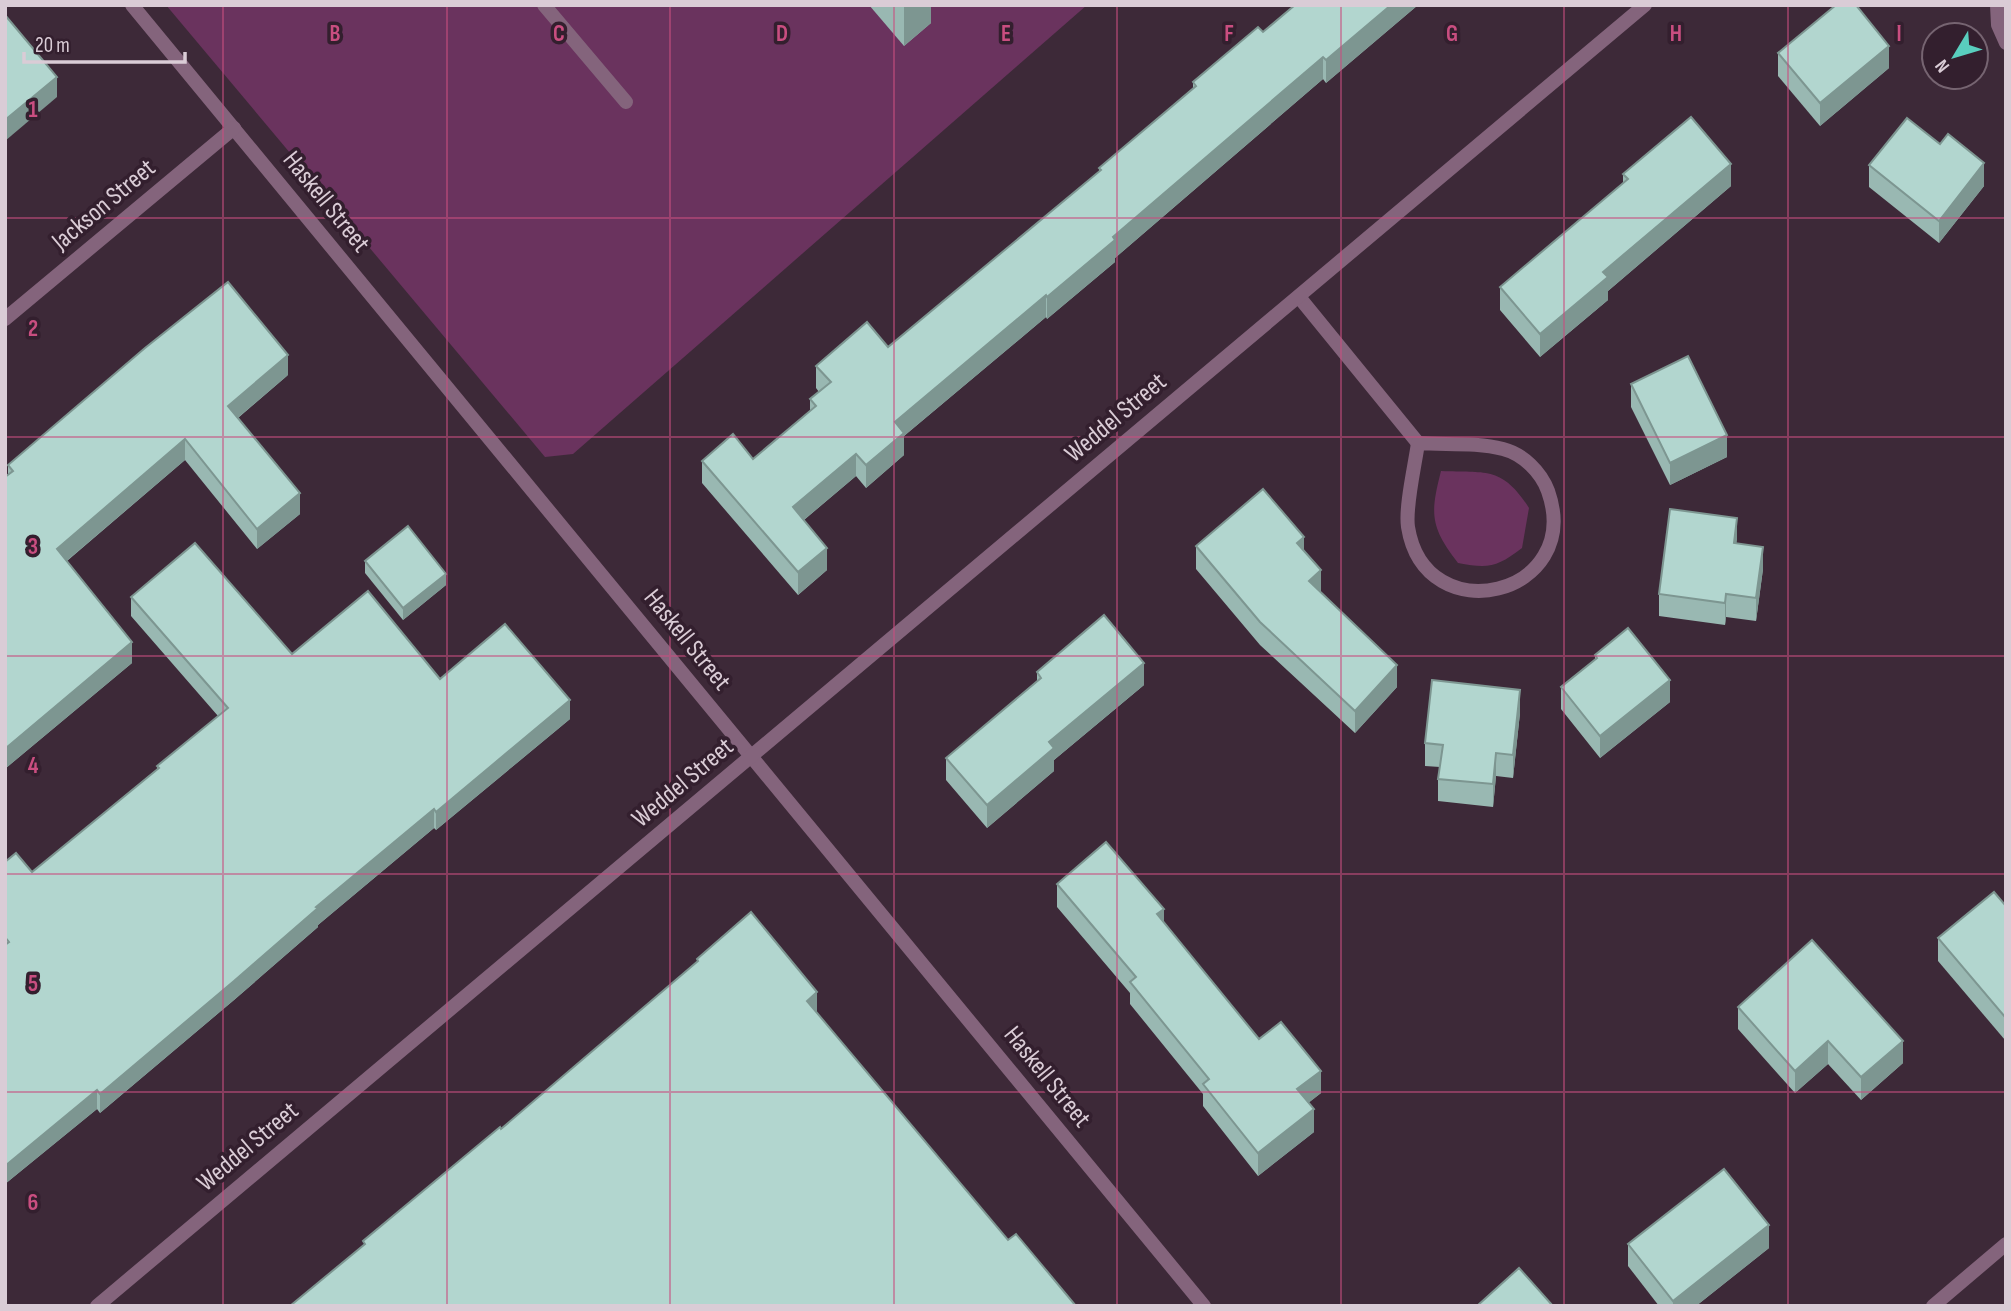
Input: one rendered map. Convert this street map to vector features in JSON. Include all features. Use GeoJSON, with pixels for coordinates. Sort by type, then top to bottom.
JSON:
{"type":"FeatureCollection","features":[{"type":"Feature","properties":{"kind":"street","name":"Haskell Street"},"geometry":{"type":"LineString","coordinates":[[132,5],[1203,1306]]}},
{"type":"Feature","properties":{"kind":"street"},"geometry":{"type":"LineString","coordinates":[[544,5],[626,102]]}},
{"type":"Feature","properties":{"kind":"street","name":"Weddel Street"},"geometry":{"type":"LineString","coordinates":[[97,1306],[1645,5]]}},
{"type":"Feature","properties":{"kind":"street"},"geometry":{"type":"LineString","coordinates":[[1997,5],[1998,25],[2006,43]]}},
{"type":"Feature","properties":{"kind":"street","name":"Jackson Street"},"geometry":{"type":"LineString","coordinates":[[5,319],[234,128]]}},
{"type":"Feature","properties":{"kind":"street"},"geometry":{"type":"LineString","coordinates":[[1298,297],[1418,443],[1407,525],[1413,546],[1425,566],[1442,581],[1463,590],[1485,593],[1508,587],[1530,574],[1546,554],[1553,530],[1552,505],[1544,481],[1527,461],[1505,449],[1418,443]]}},
{"type":"Feature","properties":{"kind":"street"},"geometry":{"type":"LineString","coordinates":[[1933,1306],[2006,1244]]}},
{"type":"Feature","properties":{"kind":"shaded area"},"geometry":{"type":"Polygon","coordinates":[[[166,5],[1087,5],[573,454],[545,457],[166,5]]]}},
{"type":"Feature","properties":{"kind":"shaded area"},"geometry":{"type":"Polygon","coordinates":[[[1441,471],[1492,475],[1510,485],[1529,508],[1522,548],[1492,565],[1458,563],[1442,539],[1435,520],[1435,498],[1441,471]]]}},
{"type":"Feature","properties":{"kind":"building"},"geometry":{"type":"Polygon","coordinates":[[[1295,5],[1391,5],[1326,60],[1323,57],[1113,237],[1115,240],[895,422],[904,433],[866,465],[856,454],[793,507],[827,548],[798,572],[702,461],[733,434],[753,459],[816,406],[810,399],[831,382],[816,366],[867,322],[888,347],[1101,170],[1099,168],[1196,86],[1193,82],[1258,27],[1263,32],[1295,5]]]}},
{"type":"Feature","properties":{"kind":"building"},"geometry":{"type":"Polygon","coordinates":[[[1836,5],[1856,5],[1889,46],[1820,103],[1778,53],[1836,5]]]}},
{"type":"Feature","properties":{"kind":"building"},"geometry":{"type":"Polygon","coordinates":[[[5,15],[57,77],[5,120],[5,15]]]}},
{"type":"Feature","properties":{"kind":"building"},"geometry":{"type":"Polygon","coordinates":[[[1691,117],[1731,164],[1603,272],[1608,277],[1540,334],[1500,287],[1628,179],[1623,174],[1691,117]]]}},
{"type":"Feature","properties":{"kind":"building"},"geometry":{"type":"Polygon","coordinates":[[[1907,118],[1940,144],[1948,134],[1984,163],[1939,221],[1869,165],[1907,118]]]}},
{"type":"Feature","properties":{"kind":"building"},"geometry":{"type":"Polygon","coordinates":[[[228,282],[288,355],[228,406],[300,493],[257,529],[185,439],[57,549],[132,642],[6,748],[5,477],[13,471],[8,465],[145,348],[228,282]]]}},
{"type":"Feature","properties":{"kind":"building"},"geometry":{"type":"Polygon","coordinates":[[[1688,356],[1727,435],[1670,463],[1631,384],[1688,356]]]}},
{"type":"Feature","properties":{"kind":"building"},"geometry":{"type":"Polygon","coordinates":[[[1263,489],[1304,537],[1297,543],[1321,570],[1309,581],[1397,665],[1355,711],[1260,622],[1196,546],[1263,489]]]}},
{"type":"Feature","properties":{"kind":"building"},"geometry":{"type":"Polygon","coordinates":[[[1670,509],[1737,518],[1734,543],[1763,547],[1756,598],[1726,594],[1725,603],[1659,594],[1670,509]]]}},
{"type":"Feature","properties":{"kind":"building"},"geometry":{"type":"Polygon","coordinates":[[[408,526],[446,574],[403,608],[365,561],[408,526]]]}},
{"type":"Feature","properties":{"kind":"building"},"geometry":{"type":"Polygon","coordinates":[[[195,543],[292,654],[368,591],[440,679],[505,624],[570,700],[436,812],[434,809],[316,907],[318,908],[234,981],[100,1094],[97,1090],[5,1166],[5,945],[9,942],[5,937],[5,862],[16,853],[32,872],[228,708],[131,597],[195,543]]]}},
{"type":"Feature","properties":{"kind":"building"},"geometry":{"type":"Polygon","coordinates":[[[1104,615],[1144,663],[1049,742],[1054,748],[987,805],[946,758],[1041,678],[1037,672],[1104,615]]]}},
{"type":"Feature","properties":{"kind":"building"},"geometry":{"type":"Polygon","coordinates":[[[1628,628],[1670,680],[1600,736],[1561,687],[1628,628]]]}},
{"type":"Feature","properties":{"kind":"building"},"geometry":{"type":"Polygon","coordinates":[[[1432,680],[1520,690],[1513,755],[1496,753],[1493,784],[1438,779],[1443,745],[1425,743],[1432,680]]]}},
{"type":"Feature","properties":{"kind":"building"},"geometry":{"type":"Polygon","coordinates":[[[1106,842],[1164,909],[1157,914],[1259,1039],[1281,1022],[1321,1071],[1297,1089],[1314,1109],[1258,1153],[1203,1084],[1209,1079],[1130,982],[1136,977],[1057,884],[1106,842]]]}},
{"type":"Feature","properties":{"kind":"building"},"geometry":{"type":"Polygon","coordinates":[[[1994,892],[2006,906],[2005,1017],[1938,938],[1994,892]]]}},
{"type":"Feature","properties":{"kind":"building"},"geometry":{"type":"Polygon","coordinates":[[[751,912],[817,992],[807,1001],[1008,1240],[1016,1234],[1076,1306],[290,1306],[365,1244],[363,1241],[500,1127],[501,1129],[698,961],[697,959],[751,912]]]}},
{"type":"Feature","properties":{"kind":"building"},"geometry":{"type":"Polygon","coordinates":[[[1812,940],[1903,1041],[1861,1077],[1828,1041],[1795,1071],[1738,1007],[1812,940]]]}},
{"type":"Feature","properties":{"kind":"building"},"geometry":{"type":"Polygon","coordinates":[[[1724,1169],[1769,1225],[1673,1301],[1628,1244],[1724,1169]]]}},
{"type":"Feature","properties":{"kind":"building"},"geometry":{"type":"Polygon","coordinates":[[[1519,1268],[1553,1306],[1477,1306],[1519,1268]]]}}]}
